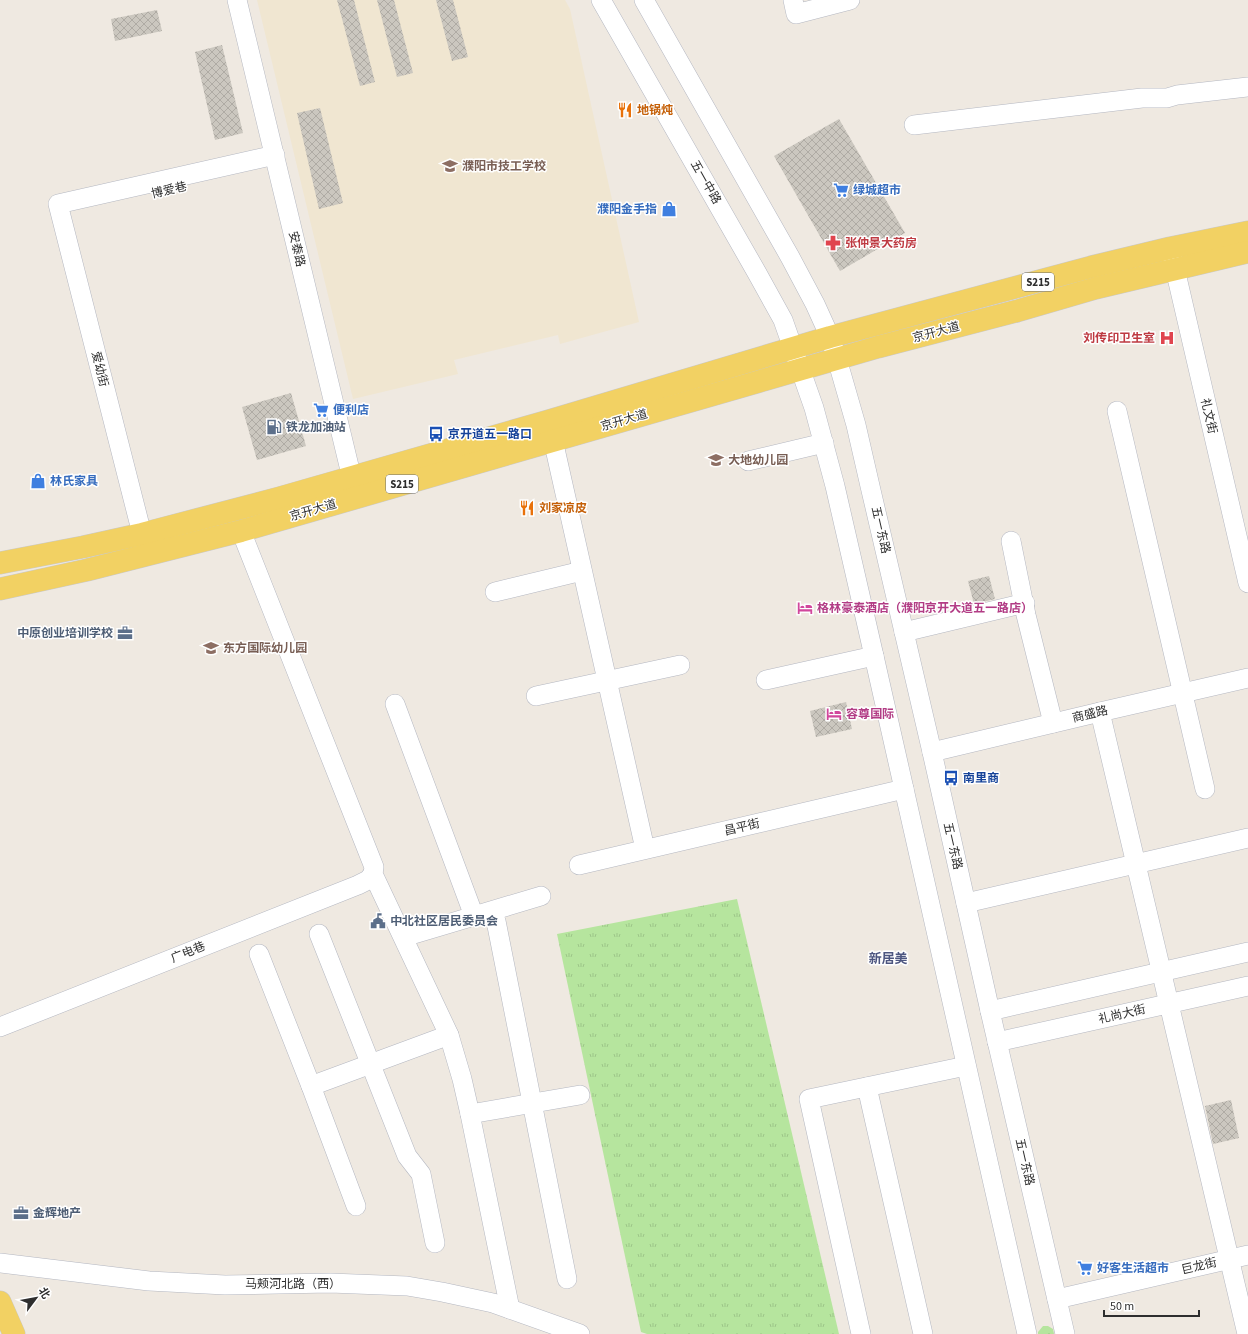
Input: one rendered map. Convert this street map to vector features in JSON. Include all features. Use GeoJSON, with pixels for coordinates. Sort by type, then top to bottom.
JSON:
{"type":"FeatureCollection","features":[{"type":"Feature","properties":{"kind":"main road","name":"京开大道"},"geometry":{"type":"LineString","coordinates":[[0,563],[142,534],[271,500],[548,421],[830,337],[1091,267],[1170,248],[1248,232]]}},
{"type":"Feature","properties":{"kind":"main road","name":"京开大道"},"geometry":{"type":"LineString","coordinates":[[0,589],[86,570],[241,531],[837,359],[1017,311],[1096,288],[1248,252]]}},
{"type":"Feature","properties":{"kind":"main road"},"geometry":{"type":"LineString","coordinates":[[0,1302],[14,1334]]}},
{"type":"Feature","properties":{"kind":"street","name":"安泰路"},"geometry":{"type":"LineString","coordinates":[[237,0],[241,11],[357,497]]}},
{"type":"Feature","properties":{"kind":"street","name":"五一中路"},"geometry":{"type":"LineString","coordinates":[[601,0],[783,320],[801,369]]}},
{"type":"Feature","properties":{"kind":"street"},"geometry":{"type":"LineString","coordinates":[[644,0],[790,257],[815,304],[830,337],[837,359]]}},
{"type":"Feature","properties":{"kind":"street"},"geometry":{"type":"LineString","coordinates":[[793,0],[796,14],[850,0]]}},
{"type":"Feature","properties":{"kind":"street"},"geometry":{"type":"LineString","coordinates":[[914,125],[1142,98],[1167,98],[1177,94],[1248,87]]}},
{"type":"Feature","properties":{"kind":"street","name":"博爱巷"},"geometry":{"type":"LineString","coordinates":[[60,210],[276,160]]}},
{"type":"Feature","properties":{"kind":"street","name":"爱幼街"},"geometry":{"type":"LineString","coordinates":[[60,210],[142,534]]}},
{"type":"Feature","properties":{"kind":"street","name":"礼文街"},"geometry":{"type":"LineString","coordinates":[[1170,248],[1248,583]]}},
{"type":"Feature","properties":{"kind":"street","name":"五一东路"},"geometry":{"type":"LineString","coordinates":[[837,359],[857,432],[904,632],[1065,1334]]}},
{"type":"Feature","properties":{"kind":"street"},"geometry":{"type":"LineString","coordinates":[[801,369],[824,443],[874,656],[1026,1334]]}},
{"type":"Feature","properties":{"kind":"street"},"geometry":{"type":"LineString","coordinates":[[1117,411],[1184,693],[1205,789]]}},
{"type":"Feature","properties":{"kind":"street"},"geometry":{"type":"LineString","coordinates":[[553,440],[645,849]]}},
{"type":"Feature","properties":{"kind":"street"},"geometry":{"type":"LineString","coordinates":[[748,461],[824,443]]}},
{"type":"Feature","properties":{"kind":"street"},"geometry":{"type":"LineString","coordinates":[[241,531],[374,866],[373,874],[404,937],[448,1035],[462,1078],[510,1309]]}},
{"type":"Feature","properties":{"kind":"street"},"geometry":{"type":"LineString","coordinates":[[1011,541],[1028,622],[1053,723]]}},
{"type":"Feature","properties":{"kind":"street"},"geometry":{"type":"LineString","coordinates":[[495,592],[582,571]]}},
{"type":"Feature","properties":{"kind":"street"},"geometry":{"type":"LineString","coordinates":[[904,632],[1025,603]]}},
{"type":"Feature","properties":{"kind":"street"},"geometry":{"type":"LineString","coordinates":[[766,680],[874,656]]}},
{"type":"Feature","properties":{"kind":"street"},"geometry":{"type":"LineString","coordinates":[[536,696],[680,665]]}},
{"type":"Feature","properties":{"kind":"street","name":"商盛路"},"geometry":{"type":"LineString","coordinates":[[932,752],[1248,678]]}},
{"type":"Feature","properties":{"kind":"street"},"geometry":{"type":"LineString","coordinates":[[395,704],[474,916]]}},
{"type":"Feature","properties":{"kind":"street"},"geometry":{"type":"LineString","coordinates":[[1100,712],[1247,1334]]}},
{"type":"Feature","properties":{"kind":"street","name":"昌平街"},"geometry":{"type":"LineString","coordinates":[[579,865],[904,789]]}},
{"type":"Feature","properties":{"kind":"street"},"geometry":{"type":"LineString","coordinates":[[966,903],[1248,838]]}},
{"type":"Feature","properties":{"kind":"street","name":"广电巷"},"geometry":{"type":"LineString","coordinates":[[0,1027],[358,885],[368,880],[373,874]]}},
{"type":"Feature","properties":{"kind":"street"},"geometry":{"type":"LineString","coordinates":[[404,937],[541,896]]}},
{"type":"Feature","properties":{"kind":"street"},"geometry":{"type":"LineString","coordinates":[[496,921],[567,1279]]}},
{"type":"Feature","properties":{"kind":"street"},"geometry":{"type":"LineString","coordinates":[[319,934],[407,1156],[421,1174],[435,1243]]}},
{"type":"Feature","properties":{"kind":"street"},"geometry":{"type":"LineString","coordinates":[[990,1011],[1248,952]]}},
{"type":"Feature","properties":{"kind":"street"},"geometry":{"type":"LineString","coordinates":[[259,954],[356,1206]]}},
{"type":"Feature","properties":{"kind":"street","name":"礼尚大街"},"geometry":{"type":"LineString","coordinates":[[997,1042],[1248,986]]}},
{"type":"Feature","properties":{"kind":"street"},"geometry":{"type":"LineString","coordinates":[[311,1086],[448,1035]]}},
{"type":"Feature","properties":{"kind":"street"},"geometry":{"type":"LineString","coordinates":[[861,1334],[809,1099],[966,1066]]}},
{"type":"Feature","properties":{"kind":"street"},"geometry":{"type":"LineString","coordinates":[[867,1087],[924,1334]]}},
{"type":"Feature","properties":{"kind":"street"},"geometry":{"type":"LineString","coordinates":[[470,1114],[580,1095]]}},
{"type":"Feature","properties":{"kind":"street","name":"巨龙街"},"geometry":{"type":"LineString","coordinates":[[1057,1299],[1248,1256]]}},
{"type":"Feature","properties":{"kind":"street","name":"马颊河北路（西）"},"geometry":{"type":"LineString","coordinates":[[0,1263],[149,1281],[225,1285],[330,1284],[407,1286],[493,1303],[580,1334]]}},
{"type":"Feature","properties":{"kind":"shaded area","name":"濮阳市技工学校"},"geometry":{"type":"Polygon","coordinates":[[[257,0],[565,0],[570,9],[639,322],[560,344],[558,335],[454,360],[458,374],[353,399],[257,0]]]}},
{"type":"Feature","properties":{"kind":"green space"},"geometry":{"type":"Polygon","coordinates":[[[737,899],[839,1334],[647,1334],[641,1332],[557,934],[737,899]]]}},
{"type":"Feature","properties":{"kind":"green space"},"geometry":{"type":"Polygon","coordinates":[[[1043,1326],[1048,1326],[1053,1329],[1054,1334],[1038,1334],[1043,1326]]]}},
{"type":"Feature","properties":{"kind":"building"},"geometry":{"type":"Polygon","coordinates":[[[337,0],[354,0],[375,82],[360,86],[337,0]]]}},
{"type":"Feature","properties":{"kind":"building"},"geometry":{"type":"Polygon","coordinates":[[[377,0],[394,0],[413,73],[397,77],[377,0]]]}},
{"type":"Feature","properties":{"kind":"building"},"geometry":{"type":"Polygon","coordinates":[[[436,0],[453,0],[468,57],[452,61],[436,0]]]}},
{"type":"Feature","properties":{"kind":"building"},"geometry":{"type":"Polygon","coordinates":[[[157,10],[162,31],[115,41],[111,19],[157,10]]]}},
{"type":"Feature","properties":{"kind":"building"},"geometry":{"type":"Polygon","coordinates":[[[222,45],[243,133],[215,140],[195,52],[222,45]]]}},
{"type":"Feature","properties":{"kind":"building"},"geometry":{"type":"Polygon","coordinates":[[[320,108],[343,203],[319,209],[297,113],[320,108]]]}},
{"type":"Feature","properties":{"kind":"building"},"geometry":{"type":"Polygon","coordinates":[[[839,119],[905,233],[840,271],[774,156],[839,119]]]}},
{"type":"Feature","properties":{"kind":"building","name":"铁龙加油站"},"geometry":{"type":"Polygon","coordinates":[[[291,393],[306,446],[257,460],[242,407],[291,393]]]}},
{"type":"Feature","properties":{"kind":"building"},"geometry":{"type":"Polygon","coordinates":[[[989,576],[995,599],[974,604],[968,581],[989,576]]]}},
{"type":"Feature","properties":{"kind":"building"},"geometry":{"type":"Polygon","coordinates":[[[846,702],[852,729],[816,737],[810,711],[846,702]]]}},
{"type":"Feature","properties":{"kind":"building"},"geometry":{"type":"Polygon","coordinates":[[[1231,1100],[1239,1138],[1213,1144],[1205,1106],[1231,1100]]]}},
{"type":"Feature","properties":{"kind":"place","name":"地锅炖"},"geometry":{"type":"Point","coordinates":[625,110]}},
{"type":"Feature","properties":{"kind":"place","name":"濮阳市技工学校"},"geometry":{"type":"Point","coordinates":[450,166]}},
{"type":"Feature","properties":{"kind":"place","name":"绿城超市"},"geometry":{"type":"Point","coordinates":[841,190]}},
{"type":"Feature","properties":{"kind":"place","name":"濮阳金手指"},"geometry":{"type":"Point","coordinates":[669,209]}},
{"type":"Feature","properties":{"kind":"place","name":"张仲景大药房"},"geometry":{"type":"Point","coordinates":[833,243]}},
{"type":"Feature","properties":{"kind":"place","name":"刘传印卫生室"},"geometry":{"type":"Point","coordinates":[1167,338]}},
{"type":"Feature","properties":{"kind":"place","name":"便利店"},"geometry":{"type":"Point","coordinates":[321,410]}},
{"type":"Feature","properties":{"kind":"place","name":"铁龙加油站"},"geometry":{"type":"Point","coordinates":[274,427]}},
{"type":"Feature","properties":{"kind":"place","name":"京开道五一路口"},"geometry":{"type":"Point","coordinates":[436,434]}},
{"type":"Feature","properties":{"kind":"place","name":"大地幼儿园"},"geometry":{"type":"Point","coordinates":[716,460]}},
{"type":"Feature","properties":{"kind":"place","name":"林氏家具"},"geometry":{"type":"Point","coordinates":[38,481]}},
{"type":"Feature","properties":{"kind":"place","name":"刘家凉皮"},"geometry":{"type":"Point","coordinates":[527,508]}},
{"type":"Feature","properties":{"kind":"place","name":"格林豪泰酒店（濮阳京开大道五一路店）"},"geometry":{"type":"Point","coordinates":[805,608]}},
{"type":"Feature","properties":{"kind":"place","name":"中原创业培训学校"},"geometry":{"type":"Point","coordinates":[125,633]}},
{"type":"Feature","properties":{"kind":"place","name":"东方国际幼儿园"},"geometry":{"type":"Point","coordinates":[211,648]}},
{"type":"Feature","properties":{"kind":"place","name":"容尊国际"},"geometry":{"type":"Point","coordinates":[834,714]}},
{"type":"Feature","properties":{"kind":"place","name":"南里商"},"geometry":{"type":"Point","coordinates":[951,778]}},
{"type":"Feature","properties":{"kind":"place","name":"中北社区居民委员会"},"geometry":{"type":"Point","coordinates":[378,921]}},
{"type":"Feature","properties":{"kind":"place","name":"金辉地产"},"geometry":{"type":"Point","coordinates":[21,1213]}},
{"type":"Feature","properties":{"kind":"place","name":"好客生活超市"},"geometry":{"type":"Point","coordinates":[1085,1268]}},
{"type":"Feature","properties":{"kind":"district","name":"新居美"},"geometry":{"type":"Point","coordinates":[888,958]}}]}
